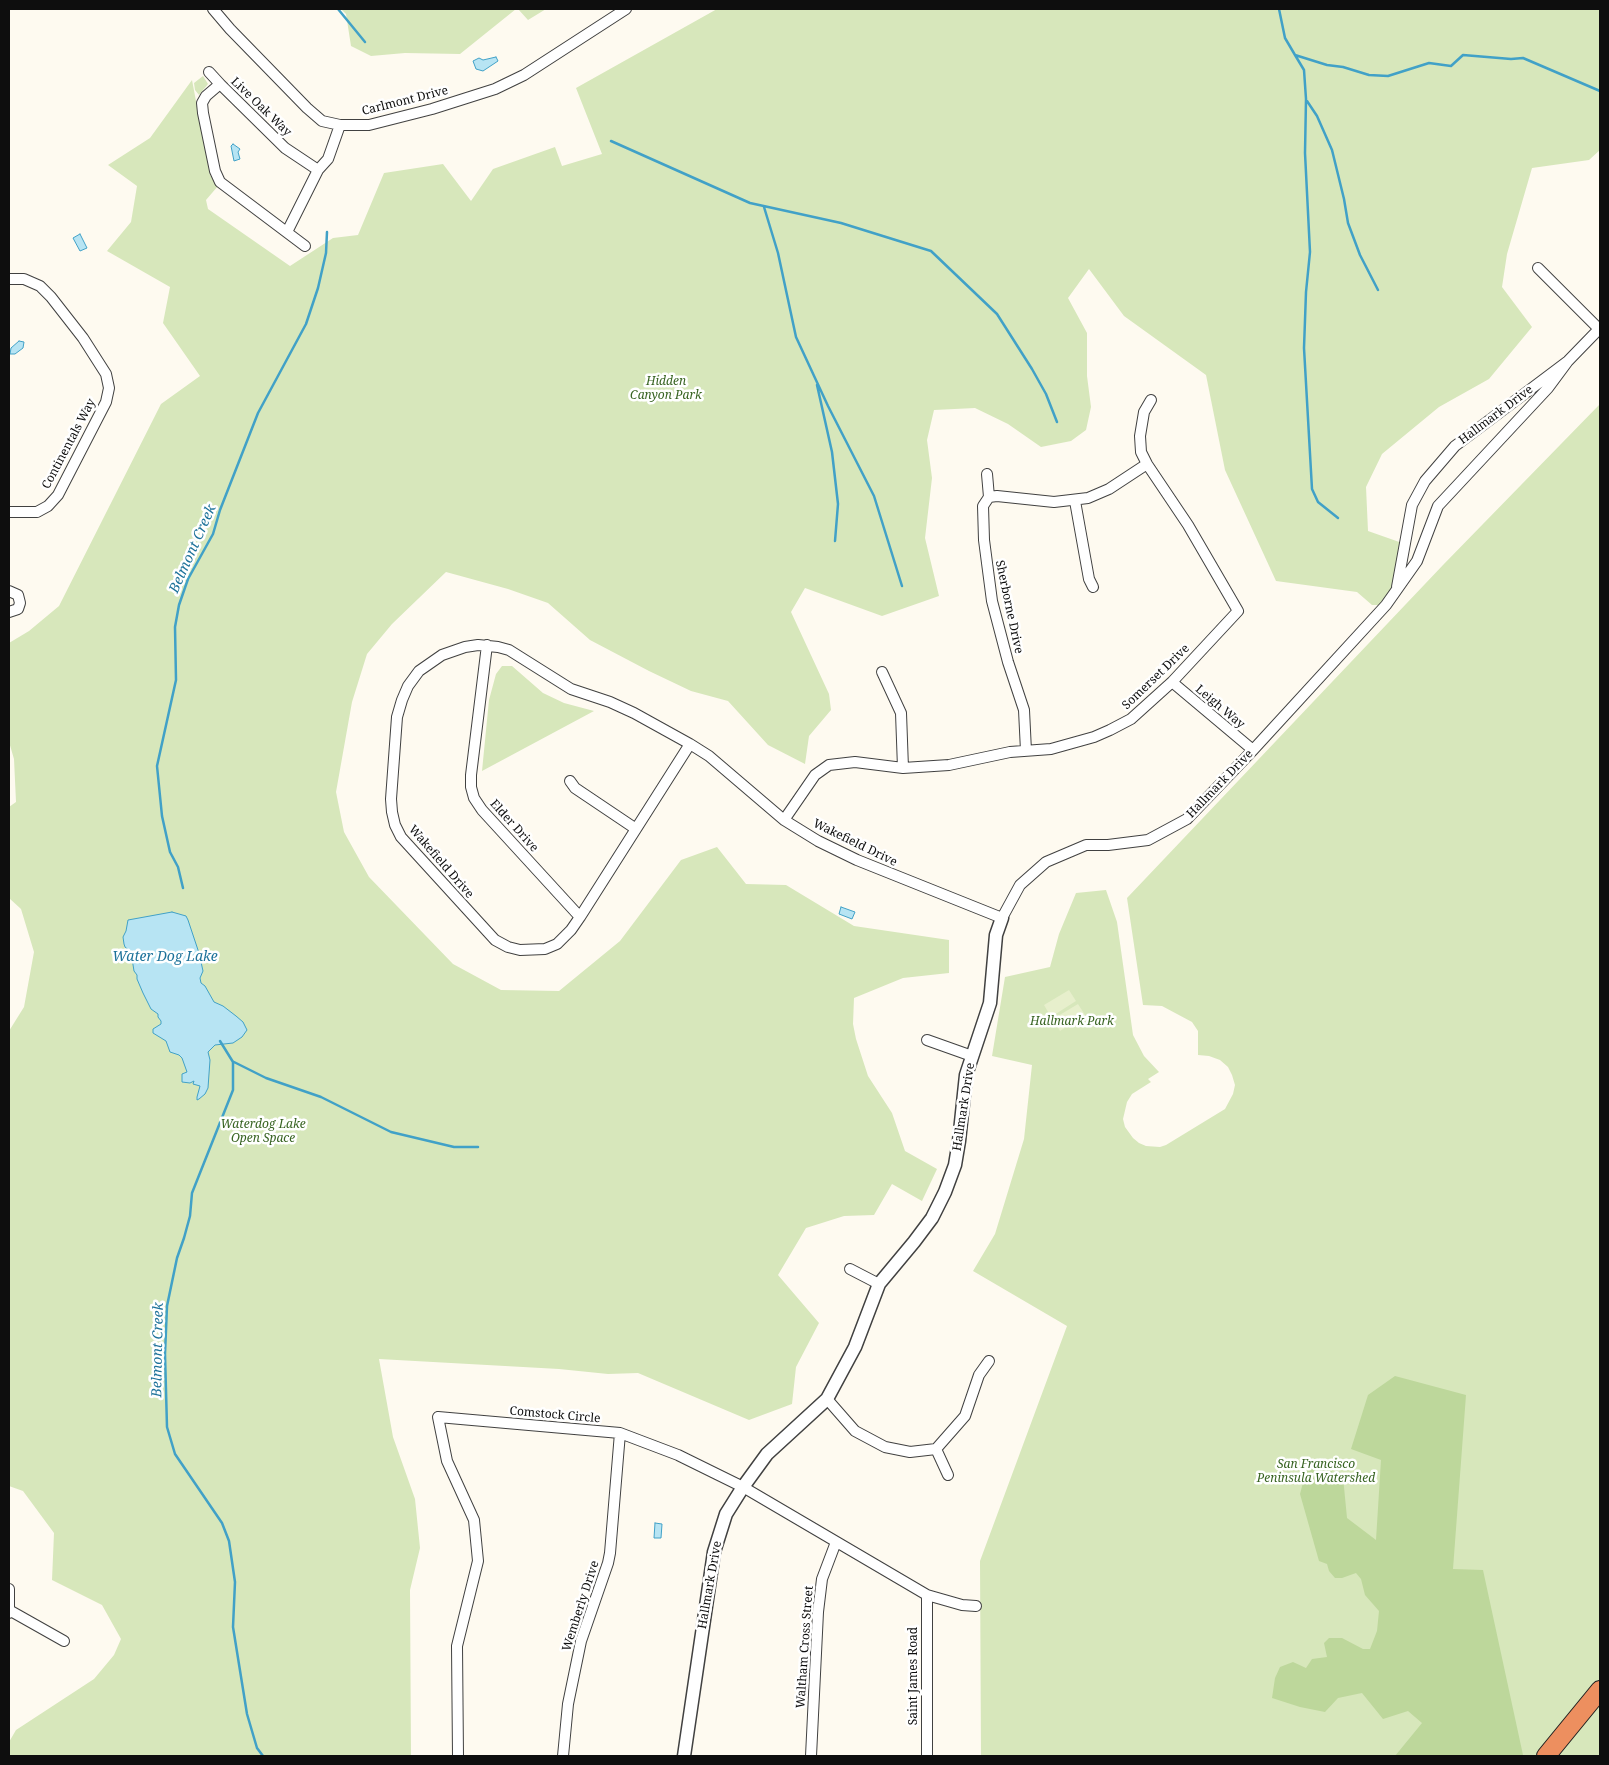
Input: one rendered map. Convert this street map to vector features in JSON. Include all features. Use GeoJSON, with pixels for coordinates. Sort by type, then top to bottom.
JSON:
{"type":"FeatureCollection","features":[{"type":"Feature","properties":{"kind":"highway"},"geometry":{"type":"LineString","coordinates":[[1546,1756],[1600,1690]]}},
{"type":"Feature","properties":{"kind":"street","name":"Carlmont Drive"},"geometry":{"type":"LineString","coordinates":[[213,9],[307,108],[322,121],[340,126],[369,125],[495,90],[524,75],[626,9]]}},
{"type":"Feature","properties":{"kind":"street"},"geometry":{"type":"LineString","coordinates":[[209,72],[220,84]]}},
{"type":"Feature","properties":{"kind":"street","name":"Live Oak Way"},"geometry":{"type":"LineString","coordinates":[[305,246],[220,182],[216,174],[203,113],[202,103],[206,96],[220,84],[285,148],[318,170]]}},
{"type":"Feature","properties":{"kind":"street"},"geometry":{"type":"LineString","coordinates":[[287,232],[318,170],[328,159],[340,126]]}},
{"type":"Feature","properties":{"kind":"street","name":"Hallmark Drive"},"geometry":{"type":"LineString","coordinates":[[1397,589],[1412,505],[1426,481],[1455,446],[1568,360],[1600,328],[1538,268]]}},
{"type":"Feature","properties":{"kind":"street","name":"Continentals Way"},"geometry":{"type":"LineString","coordinates":[[9,278],[24,279],[40,286],[50,297],[83,338],[106,374],[109,388],[106,402],[58,495],[48,506],[37,512],[9,512]]}},
{"type":"Feature","properties":{"kind":"street","name":"Hallmark Drive"},"geometry":{"type":"LineString","coordinates":[[684,1756],[714,1552],[726,1514],[767,1454],[827,1399],[855,1347],[879,1284],[932,1218],[945,1192],[955,1165],[966,1075],[990,1003],[996,935],[1002,918],[1020,885],[1046,862],[1086,845],[1108,845],[1148,840],[1187,818],[1253,750],[1386,605],[1417,561],[1438,506],[1548,388],[1568,360]]}},
{"type":"Feature","properties":{"kind":"street"},"geometry":{"type":"LineString","coordinates":[[989,497],[996,496],[1054,502],[1075,501],[1109,489],[1147,464],[1141,452],[1140,436],[1144,412],[1151,400]]}},
{"type":"Feature","properties":{"kind":"street","name":"Somerset Drive"},"geometry":{"type":"LineString","coordinates":[[784,820],[815,775],[829,765],[855,762],[903,768],[948,766],[1026,751],[1052,749],[1110,730],[1131,719],[1172,682],[1238,611],[1188,525],[1147,464]]}},
{"type":"Feature","properties":{"kind":"street","name":"Sherborne Drive"},"geometry":{"type":"LineString","coordinates":[[987,474],[989,497],[983,506],[982,518],[986,562],[999,632],[1024,710],[1026,751]]}},
{"type":"Feature","properties":{"kind":"street"},"geometry":{"type":"LineString","coordinates":[[1075,501],[1089,579],[1093,587]]}},
{"type":"Feature","properties":{"kind":"street"},"geometry":{"type":"LineString","coordinates":[[9,591],[18,595],[20,603],[18,609],[9,612]]}},
{"type":"Feature","properties":{"kind":"street","name":"Wakefield Drive"},"geometry":{"type":"LineString","coordinates":[[690,744],[571,930],[557,944],[545,949],[520,950],[501,944],[488,934],[401,837],[395,825],[391,799],[397,717],[408,686],[419,671],[442,655],[465,647],[487,645],[510,650],[571,690],[610,702],[690,744],[709,756],[784,820],[818,841],[858,860],[1002,918]]}},
{"type":"Feature","properties":{"kind":"street","name":"Elder Drive"},"geometry":{"type":"LineString","coordinates":[[487,645],[471,775],[471,787],[474,798],[482,810],[580,917]]}},
{"type":"Feature","properties":{"kind":"street"},"geometry":{"type":"LineString","coordinates":[[882,672],[900,713],[903,768]]}},
{"type":"Feature","properties":{"kind":"street","name":"Leigh Way"},"geometry":{"type":"LineString","coordinates":[[1172,682],[1253,750]]}},
{"type":"Feature","properties":{"kind":"street"},"geometry":{"type":"LineString","coordinates":[[570,781],[575,788],[636,830]]}},
{"type":"Feature","properties":{"kind":"street"},"geometry":{"type":"LineString","coordinates":[[927,1040],[972,1056]]}},
{"type":"Feature","properties":{"kind":"street"},"geometry":{"type":"LineString","coordinates":[[850,1269],[879,1284]]}},
{"type":"Feature","properties":{"kind":"street"},"geometry":{"type":"LineString","coordinates":[[827,1399],[856,1431],[885,1447],[910,1452],[936,1449],[965,1416],[979,1375],[989,1361]]}},
{"type":"Feature","properties":{"kind":"street","name":"Comstock Circle"},"geometry":{"type":"LineString","coordinates":[[458,1756],[457,1646],[478,1561],[474,1520],[447,1460],[438,1417],[620,1433],[678,1455],[743,1487],[927,1595],[962,1605],[976,1606]]}},
{"type":"Feature","properties":{"kind":"street","name":"Wemberly Drive"},"geometry":{"type":"LineString","coordinates":[[563,1756],[568,1704],[580,1641],[609,1558],[620,1433]]}},
{"type":"Feature","properties":{"kind":"street"},"geometry":{"type":"LineString","coordinates":[[936,1449],[948,1475]]}},
{"type":"Feature","properties":{"kind":"street","name":"Waltham Cross Street"},"geometry":{"type":"LineString","coordinates":[[812,1756],[818,1612],[822,1579],[836,1542]]}},
{"type":"Feature","properties":{"kind":"street"},"geometry":{"type":"LineString","coordinates":[[9,1589],[9,1612],[64,1641]]}},
{"type":"Feature","properties":{"kind":"street","name":"Saint James Road"},"geometry":{"type":"LineString","coordinates":[[927,1595],[927,1756]]}},
{"type":"Feature","properties":{"kind":"green space"},"geometry":{"type":"Polygon","coordinates":[[[341,9],[516,9],[460,54],[405,53],[371,56],[351,46],[346,14],[341,9]]]}},
{"type":"Feature","properties":{"kind":"green space"},"geometry":{"type":"Polygon","coordinates":[[[518,9],[546,9],[528,20],[518,9]]]}},
{"type":"Feature","properties":{"kind":"green space"},"geometry":{"type":"Polygon","coordinates":[[[717,9],[1600,9],[1600,150],[1589,160],[1532,168],[1507,254],[1502,287],[1532,327],[1489,379],[1439,407],[1382,454],[1366,487],[1368,531],[1405,544],[1397,589],[1386,605],[1372,605],[1357,592],[1276,581],[1225,470],[1206,375],[1124,316],[1089,269],[1068,298],[1087,333],[1087,376],[1091,407],[1086,430],[1071,441],[1041,447],[1008,424],[975,408],[934,410],[927,440],[932,478],[925,538],[939,596],[882,616],[805,588],[791,612],[829,694],[831,710],[809,736],[805,764],[768,745],[728,701],[691,691],[649,671],[590,640],[548,603],[508,589],[446,572],[392,624],[367,654],[352,702],[336,792],[344,832],[369,877],[453,964],[501,990],[559,991],[620,941],[681,860],[717,847],[746,884],[786,885],[854,926],[949,940],[949,973],[903,978],[854,998],[853,1024],[868,1076],[892,1113],[905,1151],[937,1169],[922,1201],[892,1184],[874,1215],[844,1216],[806,1228],[778,1275],[819,1323],[796,1367],[792,1404],[749,1420],[638,1373],[608,1374],[559,1369],[379,1359],[393,1437],[415,1499],[420,1548],[410,1590],[411,1756],[9,1756],[9,1742],[16,1730],[94,1679],[114,1655],[121,1639],[102,1605],[52,1580],[54,1533],[23,1491],[9,1486],[9,1031],[24,1007],[34,952],[21,909],[9,898],[9,807],[16,802],[14,759],[9,742],[9,643],[29,631],[59,606],[161,404],[200,376],[163,323],[170,287],[107,251],[131,222],[137,186],[108,165],[150,138],[192,80],[210,175],[218,186],[206,200],[208,209],[290,266],[333,238],[358,235],[384,173],[443,164],[471,201],[493,169],[555,147],[562,166],[602,154],[576,88],[717,9]]]}},
{"type":"Feature","properties":{"kind":"green space"},"geometry":{"type":"Polygon","coordinates":[[[203,76],[208,84],[199,95],[195,90],[194,83],[203,76]]]}},
{"type":"Feature","properties":{"kind":"green space","name":"San Francisco Peninsula Watershed"},"geometry":{"type":"Polygon","coordinates":[[[1600,404],[1600,1756],[981,1756],[980,1561],[1067,1326],[973,1271],[995,1234],[1024,1139],[1032,1065],[992,1056],[1005,977],[1050,967],[1059,934],[1076,893],[1106,890],[1117,922],[1133,1035],[1144,1056],[1159,1072],[1148,1079],[1151,1082],[1132,1094],[1127,1102],[1123,1119],[1125,1127],[1139,1143],[1146,1146],[1160,1147],[1225,1109],[1233,1094],[1235,1085],[1228,1067],[1220,1060],[1198,1055],[1198,1031],[1192,1022],[1162,1006],[1143,1005],[1127,898],[1443,565],[1600,404]]]}},
{"type":"Feature","properties":{"kind":"green space"},"geometry":{"type":"Polygon","coordinates":[[[502,666],[512,666],[543,693],[564,703],[594,711],[482,771],[489,700],[496,674],[502,666]]]}},
{"type":"Feature","properties":{"kind":"green space"},"geometry":{"type":"Polygon","coordinates":[[[1069,990],[1076,1001],[1051,1017],[1044,1005],[1069,990]]]}},
{"type":"Feature","properties":{"kind":"green space","name":"Hallmark Park"},"geometry":{"type":"Polygon","coordinates":[[[1078,1004],[1085,1015],[1060,1031],[1053,1019],[1078,1004]]]}},
{"type":"Feature","properties":{"kind":"green space"},"geometry":{"type":"Polygon","coordinates":[[[1395,1376],[1466,1395],[1453,1569],[1483,1570],[1523,1755],[1395,1756],[1422,1723],[1408,1711],[1383,1719],[1362,1693],[1338,1698],[1325,1712],[1300,1707],[1272,1698],[1275,1678],[1280,1667],[1293,1662],[1306,1668],[1312,1659],[1327,1657],[1324,1643],[1329,1638],[1342,1638],[1363,1649],[1370,1649],[1377,1631],[1379,1611],[1365,1595],[1361,1579],[1356,1573],[1342,1578],[1335,1578],[1329,1571],[1327,1564],[1319,1561],[1300,1494],[1309,1460],[1343,1477],[1347,1518],[1376,1540],[1381,1460],[1351,1449],[1368,1395],[1395,1376]]]}},
{"type":"Feature","properties":{"kind":"water"},"geometry":{"type":"Polygon","coordinates":[[[496,57],[498,61],[483,71],[476,69],[473,61],[479,58],[483,60],[496,57]]]}},
{"type":"Feature","properties":{"kind":"water"},"geometry":{"type":"Polygon","coordinates":[[[233,144],[240,149],[238,152],[240,159],[234,161],[231,146],[233,144]]]}},
{"type":"Feature","properties":{"kind":"water"},"geometry":{"type":"Polygon","coordinates":[[[80,234],[87,248],[80,251],[73,238],[80,234]]]}},
{"type":"Feature","properties":{"kind":"water"},"geometry":{"type":"Polygon","coordinates":[[[19,341],[24,342],[23,348],[15,354],[10,354],[11,348],[19,341]]]}},
{"type":"Feature","properties":{"kind":"water"},"geometry":{"type":"Polygon","coordinates":[[[841,907],[855,912],[852,919],[839,914],[841,907]]]}},
{"type":"Feature","properties":{"kind":"water","name":"Water Dog Lake"},"geometry":{"type":"Polygon","coordinates":[[[172,912],[186,916],[188,920],[203,971],[200,978],[201,983],[205,986],[214,1002],[236,1016],[243,1022],[247,1030],[242,1037],[233,1043],[215,1045],[208,1052],[210,1060],[208,1088],[205,1094],[197,1100],[200,1086],[193,1084],[194,1081],[190,1083],[182,1082],[182,1074],[187,1072],[182,1058],[170,1052],[166,1041],[153,1033],[153,1029],[161,1024],[161,1021],[158,1014],[151,1009],[143,993],[134,971],[131,952],[125,947],[123,937],[128,920],[172,912]]]}},
{"type":"Feature","properties":{"kind":"water"},"geometry":{"type":"Polygon","coordinates":[[[655,1523],[662,1524],[661,1538],[654,1538],[655,1523]]]}},
{"type":"Feature","properties":{"kind":"waterway","name":"Belmont Creek"},"geometry":{"type":"LineString","coordinates":[[338,9],[365,42]]}},
{"type":"Feature","properties":{"kind":"waterway"},"geometry":{"type":"LineString","coordinates":[[1279,9],[1285,38],[1295,55],[1327,65],[1343,67],[1369,75],[1388,76],[1429,63],[1451,66],[1463,55],[1511,59],[1523,58],[1600,91]]}},
{"type":"Feature","properties":{"kind":"waterway"},"geometry":{"type":"LineString","coordinates":[[1295,55],[1304,70],[1306,99],[1305,153],[1310,252],[1304,348],[1312,489],[1318,502],[1338,518]]}},
{"type":"Feature","properties":{"kind":"waterway"},"geometry":{"type":"LineString","coordinates":[[1307,101],[1317,116],[1332,150],[1348,223],[1360,255],[1378,290]]}},
{"type":"Feature","properties":{"kind":"waterway"},"geometry":{"type":"LineString","coordinates":[[611,141],[750,203],[841,223],[931,251],[997,314],[1046,394],[1057,422]]}},
{"type":"Feature","properties":{"kind":"waterway"},"geometry":{"type":"LineString","coordinates":[[764,207],[778,253],[796,337],[828,406],[874,496],[902,586]]}},
{"type":"Feature","properties":{"kind":"waterway","name":"Belmont Creek"},"geometry":{"type":"LineString","coordinates":[[183,888],[178,867],[170,852],[162,816],[157,766],[176,680],[175,627],[179,605],[188,579],[213,534],[220,510],[258,413],[306,324],[318,288],[326,253],[327,232]]}},
{"type":"Feature","properties":{"kind":"waterway"},"geometry":{"type":"LineString","coordinates":[[817,385],[832,452],[838,504],[835,541]]}},
{"type":"Feature","properties":{"kind":"waterway","name":"Belmont Creek"},"geometry":{"type":"LineString","coordinates":[[220,1041],[233,1062],[233,1090],[192,1193],[190,1216],[177,1258],[167,1306],[165,1354],[167,1427],[175,1454],[222,1523],[229,1541],[235,1582],[233,1627],[247,1714],[257,1748],[263,1756]]}},
{"type":"Feature","properties":{"kind":"waterway"},"geometry":{"type":"LineString","coordinates":[[234,1062],[266,1078],[321,1097],[391,1132],[454,1147],[478,1147]]}},
{"type":"Feature","properties":{"kind":"park label","name":"Hidden Canyon Park"},"geometry":{"type":"Point","coordinates":[666,389]}},
{"type":"Feature","properties":{"kind":"park label","name":"Waterdog Lake Open Space"},"geometry":{"type":"Point","coordinates":[263,1132]}}]}
